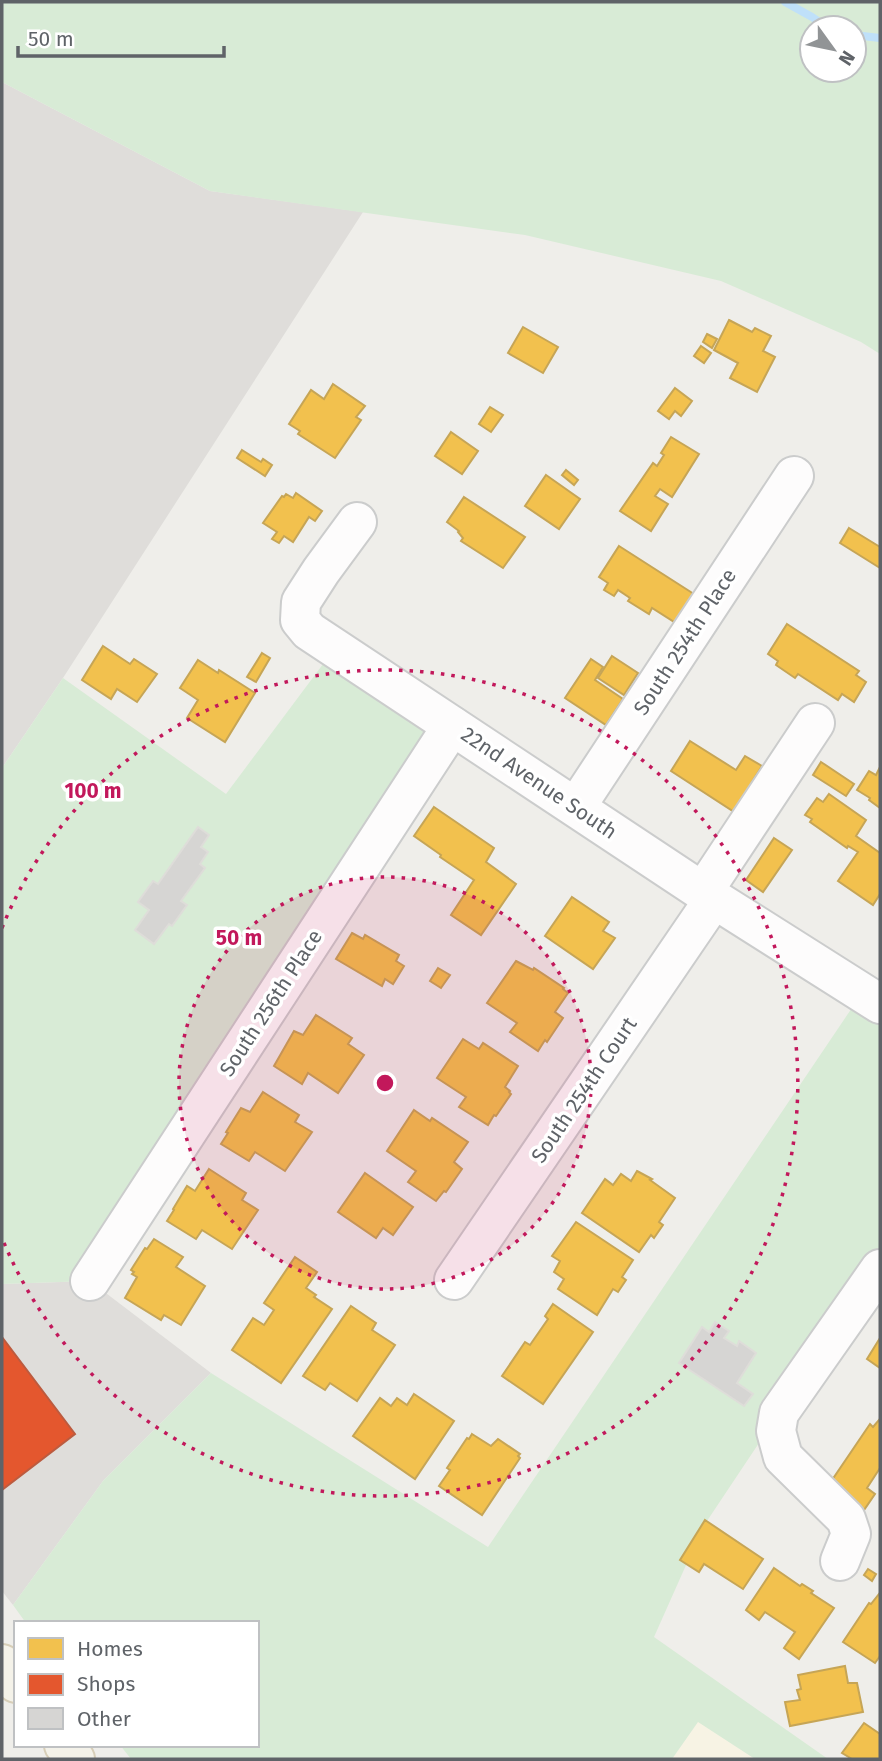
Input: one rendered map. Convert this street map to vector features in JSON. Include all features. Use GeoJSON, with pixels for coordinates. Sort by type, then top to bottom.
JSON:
{"type":"FeatureCollection","features":[{"type":"Feature","properties":{"kind":"main road"},"geometry":{"type":"LineString","coordinates":[[2,1664],[14,1680]]}},
{"type":"Feature","properties":{"kind":"street","name":"South 254th Place"},"geometry":{"type":"LineString","coordinates":[[576,807],[794,475]]}},
{"type":"Feature","properties":{"kind":"street","name":"22nd Avenue South"},"geometry":{"type":"LineString","coordinates":[[357,522],[301,601],[300,620],[309,631],[709,896],[874,987]]}},
{"type":"Feature","properties":{"kind":"street"},"geometry":{"type":"LineString","coordinates":[[709,896],[815,723]]}},
{"type":"Feature","properties":{"kind":"street","name":"South 256th Place"},"geometry":{"type":"LineString","coordinates":[[90,1281],[452,726]]}},
{"type":"Feature","properties":{"kind":"street","name":"South 254th Court"},"geometry":{"type":"LineString","coordinates":[[454,1280],[709,896]]}},
{"type":"Feature","properties":{"kind":"street"},"geometry":{"type":"LineString","coordinates":[[840,1561],[851,1534],[846,1519],[783,1457],[776,1432],[779,1413],[880,1269]]}},
{"type":"Feature","properties":{"kind":"shaded area"},"geometry":{"type":"Polygon","coordinates":[[[2,82],[210,191],[363,212],[63,678],[2,768],[2,82]]]}},
{"type":"Feature","properties":{"kind":"shaded area"},"geometry":{"type":"Polygon","coordinates":[[[90,1281],[211,1373],[103,1481],[13,1605],[2,1591],[2,1284],[90,1281]]]}},
{"type":"Feature","properties":{"kind":"shaded area"},"geometry":{"type":"Polygon","coordinates":[[[698,1721],[755,1759],[672,1759],[698,1721]]]}},
{"type":"Feature","properties":{"kind":"green space"},"geometry":{"type":"Polygon","coordinates":[[[2,2],[880,2],[880,354],[861,342],[721,281],[525,235],[210,191],[2,82],[2,2]]]}},
{"type":"Feature","properties":{"kind":"green space"},"geometry":{"type":"Polygon","coordinates":[[[335,648],[452,726],[90,1281],[2,1284],[2,768],[63,678],[226,794],[335,648]]]}},
{"type":"Feature","properties":{"kind":"green space"},"geometry":{"type":"Polygon","coordinates":[[[862,993],[880,1004],[880,1269],[703,1527],[654,1637],[828,1759],[755,1759],[698,1722],[672,1759],[131,1759],[122,1747],[259,1747],[259,1621],[25,1621],[13,1605],[103,1481],[211,1373],[488,1547],[862,993]]]}},
{"type":"Feature","properties":{"kind":"building: Homes"},"geometry":{"type":"Polygon","coordinates":[[[729,320],[752,332],[755,328],[771,336],[763,351],[775,357],[757,392],[730,378],[738,363],[714,350],[729,320]]]}},
{"type":"Feature","properties":{"kind":"building: Homes"},"geometry":{"type":"Polygon","coordinates":[[[523,327],[558,347],[543,373],[508,353],[523,327]]]}},
{"type":"Feature","properties":{"kind":"building: Homes"},"geometry":{"type":"Polygon","coordinates":[[[707,334],[717,339],[712,348],[703,342],[707,334]]]}},
{"type":"Feature","properties":{"kind":"building: Homes"},"geometry":{"type":"Polygon","coordinates":[[[701,346],[711,353],[704,363],[694,356],[701,346]]]}},
{"type":"Feature","properties":{"kind":"building: Homes"},"geometry":{"type":"Polygon","coordinates":[[[333,384],[365,406],[356,417],[361,420],[335,458],[298,434],[300,431],[289,424],[311,390],[324,399],[333,384]]]}},
{"type":"Feature","properties":{"kind":"building: Homes"},"geometry":{"type":"Polygon","coordinates":[[[675,388],[692,401],[681,416],[675,411],[669,419],[658,411],[675,388]]]}},
{"type":"Feature","properties":{"kind":"building: Homes"},"geometry":{"type":"Polygon","coordinates":[[[490,407],[503,415],[491,432],[479,424],[490,407]]]}},
{"type":"Feature","properties":{"kind":"building: Homes"},"geometry":{"type":"Polygon","coordinates":[[[451,432],[478,451],[462,474],[435,456],[451,432]]]}},
{"type":"Feature","properties":{"kind":"building: Homes"},"geometry":{"type":"Polygon","coordinates":[[[671,437],[699,454],[672,497],[660,489],[655,496],[668,504],[651,531],[620,511],[653,463],[657,466],[671,437]]]}},
{"type":"Feature","properties":{"kind":"building: Homes"},"geometry":{"type":"Polygon","coordinates":[[[242,450],[261,462],[263,459],[272,465],[265,476],[237,458],[242,450]]]}},
{"type":"Feature","properties":{"kind":"building: Homes"},"geometry":{"type":"Polygon","coordinates":[[[566,470],[578,480],[574,485],[562,475],[566,470]]]}},
{"type":"Feature","properties":{"kind":"building: Homes"},"geometry":{"type":"Polygon","coordinates":[[[546,475],[580,499],[559,529],[525,506],[546,475]]]}},
{"type":"Feature","properties":{"kind":"building: Homes"},"geometry":{"type":"Polygon","coordinates":[[[296,493],[322,511],[315,521],[309,517],[293,542],[284,536],[279,543],[272,539],[277,532],[263,523],[282,496],[286,494],[293,498],[296,493]]]}},
{"type":"Feature","properties":{"kind":"building: Homes"},"geometry":{"type":"Polygon","coordinates":[[[464,497],[525,537],[503,568],[461,541],[463,538],[459,531],[447,522],[464,497]]]}},
{"type":"Feature","properties":{"kind":"building: Homes"},"geometry":{"type":"Polygon","coordinates":[[[849,528],[880,547],[880,568],[840,543],[849,528]]]}},
{"type":"Feature","properties":{"kind":"building: Homes"},"geometry":{"type":"Polygon","coordinates":[[[619,546],[697,596],[679,625],[652,608],[649,614],[628,601],[630,598],[618,590],[614,596],[604,590],[608,583],[599,577],[619,546]]]}},
{"type":"Feature","properties":{"kind":"building: Homes"},"geometry":{"type":"Polygon","coordinates":[[[787,624],[859,671],[856,675],[866,682],[854,702],[842,694],[838,700],[798,674],[795,678],[776,665],[778,661],[768,654],[787,624]]]}},
{"type":"Feature","properties":{"kind":"building: Homes"},"geometry":{"type":"Polygon","coordinates":[[[103,646],[130,664],[134,659],[157,674],[137,702],[117,689],[111,699],[82,680],[103,646]]]}},
{"type":"Feature","properties":{"kind":"building: Homes"},"geometry":{"type":"Polygon","coordinates":[[[262,653],[270,658],[256,682],[247,677],[262,653]]]}},
{"type":"Feature","properties":{"kind":"building: Homes"},"geometry":{"type":"Polygon","coordinates":[[[612,656],[638,673],[624,695],[598,678],[612,656]]]}},
{"type":"Feature","properties":{"kind":"building: Homes"},"geometry":{"type":"Polygon","coordinates":[[[591,659],[603,667],[595,680],[623,699],[606,725],[565,698],[591,659]]]}},
{"type":"Feature","properties":{"kind":"building: Homes"},"geometry":{"type":"Polygon","coordinates":[[[198,660],[255,693],[225,742],[187,718],[198,700],[180,688],[198,660]]]}},
{"type":"Feature","properties":{"kind":"building: Homes"},"geometry":{"type":"Polygon","coordinates":[[[690,741],[736,770],[745,756],[762,766],[752,782],[761,788],[742,817],[671,771],[690,741]]]}},
{"type":"Feature","properties":{"kind":"building: Homes"},"geometry":{"type":"Polygon","coordinates":[[[821,762],[854,784],[846,796],[813,775],[821,762]]]}},
{"type":"Feature","properties":{"kind":"building: Homes"},"geometry":{"type":"Polygon","coordinates":[[[880,767],[880,808],[857,790],[869,771],[876,775],[880,767]]]}},
{"type":"Feature","properties":{"kind":"building: Homes"},"geometry":{"type":"Polygon","coordinates":[[[829,794],[866,820],[856,836],[880,853],[880,894],[873,905],[838,881],[858,852],[848,846],[847,848],[810,822],[812,819],[805,815],[817,798],[823,802],[829,794]]]}},
{"type":"Feature","properties":{"kind":"building: Homes"},"geometry":{"type":"Polygon","coordinates":[[[434,807],[494,848],[486,862],[516,884],[481,935],[451,915],[474,880],[414,836],[434,807]]]}},
{"type":"Feature","properties":{"kind":"building: Homes"},"geometry":{"type":"Polygon","coordinates":[[[774,838],[792,850],[763,892],[746,880],[774,838]]]}},
{"type":"Feature","properties":{"kind":"building: Homes"},"geometry":{"type":"Polygon","coordinates":[[[572,897],[609,922],[603,931],[615,938],[593,969],[545,936],[572,897]]]}},
{"type":"Feature","properties":{"kind":"building: Homes"},"geometry":{"type":"Polygon","coordinates":[[[352,933],[363,939],[365,935],[399,955],[396,961],[404,966],[393,984],[385,979],[382,986],[336,959],[352,933]]]}},
{"type":"Feature","properties":{"kind":"building: Homes"},"geometry":{"type":"Polygon","coordinates":[[[516,961],[533,970],[534,968],[568,993],[555,1012],[563,1018],[538,1051],[510,1032],[517,1023],[487,1003],[516,961]]]}},
{"type":"Feature","properties":{"kind":"building: Homes"},"geometry":{"type":"Polygon","coordinates":[[[438,968],[450,975],[441,988],[430,981],[438,968]]]}},
{"type":"Feature","properties":{"kind":"building: Homes"},"geometry":{"type":"Polygon","coordinates":[[[316,1015],[352,1038],[348,1044],[364,1055],[338,1093],[308,1073],[302,1084],[274,1066],[294,1031],[303,1035],[316,1015]]]}},
{"type":"Feature","properties":{"kind":"building: Homes"},"geometry":{"type":"Polygon","coordinates":[[[463,1039],[479,1049],[483,1043],[518,1066],[505,1087],[511,1094],[488,1125],[459,1107],[466,1097],[437,1078],[463,1039]]]}},
{"type":"Feature","properties":{"kind":"building: Homes"},"geometry":{"type":"Polygon","coordinates":[[[263,1092],[299,1115],[295,1122],[312,1132],[285,1171],[255,1152],[249,1161],[221,1144],[241,1108],[250,1112],[263,1092]]]}},
{"type":"Feature","properties":{"kind":"building: Homes"},"geometry":{"type":"Polygon","coordinates":[[[414,1110],[430,1121],[432,1118],[468,1142],[454,1162],[462,1169],[436,1201],[408,1182],[416,1171],[387,1151],[414,1110]]]}},
{"type":"Feature","properties":{"kind":"building: Homes"},"geometry":{"type":"Polygon","coordinates":[[[209,1169],[246,1193],[242,1200],[258,1210],[232,1249],[202,1230],[196,1239],[167,1221],[187,1186],[195,1191],[209,1169]]]}},
{"type":"Feature","properties":{"kind":"building: Homes"},"geometry":{"type":"Polygon","coordinates":[[[637,1171],[652,1179],[650,1180],[675,1198],[659,1222],[663,1225],[654,1238],[651,1235],[639,1252],[582,1213],[605,1179],[613,1185],[621,1174],[631,1181],[637,1171]]]}},
{"type":"Feature","properties":{"kind":"building: Homes"},"geometry":{"type":"Polygon","coordinates":[[[365,1173],[413,1207],[393,1235],[383,1228],[376,1238],[338,1212],[365,1173]]]}},
{"type":"Feature","properties":{"kind":"building: Homes"},"geometry":{"type":"Polygon","coordinates":[[[576,1222],[633,1260],[622,1277],[626,1280],[618,1292],[613,1289],[597,1315],[558,1289],[564,1279],[554,1272],[560,1261],[552,1256],[576,1222]]]}},
{"type":"Feature","properties":{"kind":"building: Homes"},"geometry":{"type":"Polygon","coordinates":[[[154,1239],[183,1257],[176,1267],[205,1286],[181,1325],[164,1315],[161,1320],[125,1298],[137,1277],[131,1270],[154,1239]]]}},
{"type":"Feature","properties":{"kind":"building: Homes"},"geometry":{"type":"Polygon","coordinates":[[[295,1257],[317,1272],[306,1288],[332,1309],[281,1383],[232,1350],[253,1318],[264,1325],[274,1310],[264,1303],[295,1257]]]}},
{"type":"Feature","properties":{"kind":"building: Homes"},"geometry":{"type":"Polygon","coordinates":[[[553,1304],[593,1332],[543,1404],[502,1376],[525,1342],[530,1345],[548,1319],[545,1316],[553,1304]]]}},
{"type":"Feature","properties":{"kind":"building: Homes"},"geometry":{"type":"Polygon","coordinates":[[[351,1306],[376,1323],[372,1330],[395,1345],[357,1401],[330,1383],[325,1390],[303,1376],[351,1306]]]}},
{"type":"Feature","properties":{"kind":"building: Homes"},"geometry":{"type":"Polygon","coordinates":[[[880,1338],[880,1368],[867,1359],[880,1338]]]}},
{"type":"Feature","properties":{"kind":"building: Homes"},"geometry":{"type":"Polygon","coordinates":[[[414,1394],[454,1421],[415,1479],[353,1436],[380,1398],[391,1406],[397,1398],[407,1405],[414,1394]]]}},
{"type":"Feature","properties":{"kind":"building: Homes"},"geometry":{"type":"Polygon","coordinates":[[[879,1420],[880,1468],[867,1488],[875,1494],[864,1510],[828,1486],[870,1424],[873,1427],[879,1420]]]}},
{"type":"Feature","properties":{"kind":"building: Homes"},"geometry":{"type":"Polygon","coordinates":[[[472,1434],[491,1446],[498,1439],[520,1454],[520,1458],[482,1515],[439,1486],[450,1470],[447,1468],[472,1434]]]}},
{"type":"Feature","properties":{"kind":"building: Homes"},"geometry":{"type":"Polygon","coordinates":[[[705,1520],[763,1559],[743,1589],[704,1564],[699,1572],[680,1560],[705,1520]]]}},
{"type":"Feature","properties":{"kind":"building: Homes"},"geometry":{"type":"Polygon","coordinates":[[[774,1568],[800,1586],[802,1584],[813,1591],[811,1593],[834,1608],[799,1659],[784,1648],[795,1632],[765,1612],[759,1620],[746,1610],[774,1568]]]}},
{"type":"Feature","properties":{"kind":"building: Homes"},"geometry":{"type":"Polygon","coordinates":[[[868,1569],[876,1574],[872,1581],[864,1575],[868,1569]]]}},
{"type":"Feature","properties":{"kind":"building: Homes"},"geometry":{"type":"Polygon","coordinates":[[[879,1594],[880,1656],[875,1663],[843,1642],[869,1603],[879,1594]]]}},
{"type":"Feature","properties":{"kind":"building: Homes"},"geometry":{"type":"Polygon","coordinates":[[[845,1666],[848,1683],[857,1683],[863,1712],[790,1726],[785,1702],[800,1700],[797,1690],[801,1689],[798,1675],[845,1666]]]}},
{"type":"Feature","properties":{"kind":"building: Homes"},"geometry":{"type":"Polygon","coordinates":[[[864,1723],[880,1734],[880,1759],[852,1759],[842,1753],[864,1723]]]}},
{"type":"Feature","properties":{"kind":"building: Shops"},"geometry":{"type":"Polygon","coordinates":[[[2,1337],[75,1434],[2,1490],[2,1337]]]}},
{"type":"Feature","properties":{"kind":"building: Other"},"geometry":{"type":"Polygon","coordinates":[[[198,827],[209,835],[201,847],[208,852],[200,864],[205,868],[181,901],[187,905],[172,926],[169,924],[154,944],[135,930],[149,910],[138,902],[153,881],[158,884],[198,827]]]}},
{"type":"Feature","properties":{"kind":"building: Other"},"geometry":{"type":"Polygon","coordinates":[[[715,1322],[729,1331],[724,1338],[737,1346],[739,1341],[756,1353],[737,1383],[753,1394],[744,1406],[679,1363],[702,1327],[709,1332],[715,1322]]]}},
{"type":"Feature","properties":{"kind":"waterway"},"geometry":{"type":"LineString","coordinates":[[785,2],[807,14]]}},
{"type":"Feature","properties":{"kind":"waterway"},"geometry":{"type":"LineString","coordinates":[[868,37],[880,38]]}}]}
